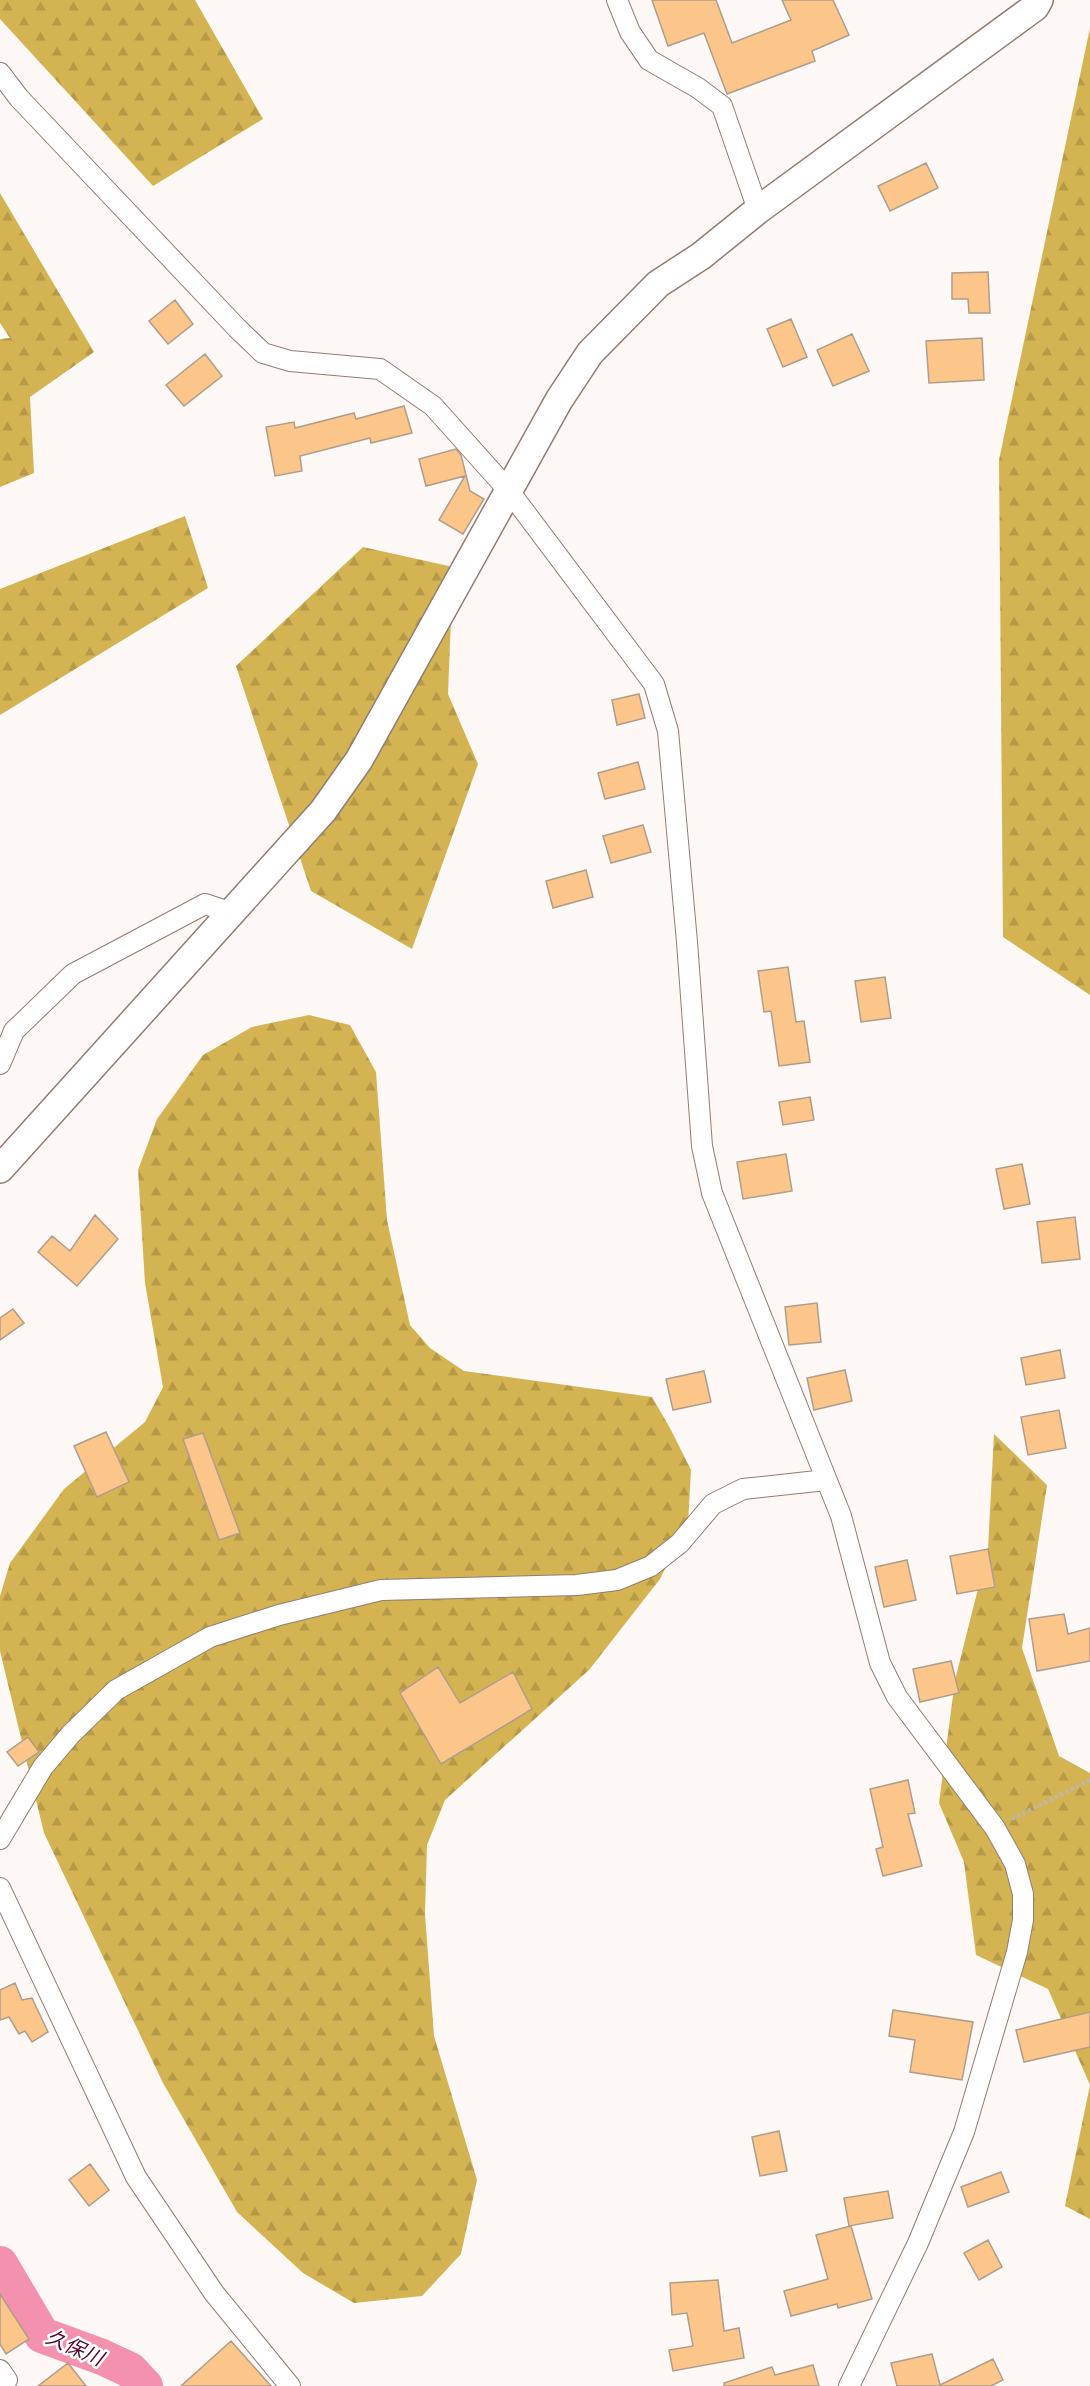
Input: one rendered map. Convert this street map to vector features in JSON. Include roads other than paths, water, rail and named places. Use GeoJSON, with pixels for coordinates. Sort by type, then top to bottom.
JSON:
{"type":"FeatureCollection","features":[{"type":"Feature","properties":{"kind":"street"},"geometry":{"type":"LineString","coordinates":[[618,0],[630,32],[649,60],[698,88],[722,106],[758,210]]}},
{"type":"Feature","properties":{"kind":"street"},"geometry":{"type":"LineString","coordinates":[[0,1169],[322,811],[359,760],[559,400],[590,352],[658,284],[701,256],[758,210],[1035,7],[1039,0]]}},
{"type":"Feature","properties":{"kind":"street"},"geometry":{"type":"LineString","coordinates":[[0,73],[19,98],[263,353],[290,361],[380,369],[433,405],[509,490],[654,684],[668,731],[702,1146],[712,1193],[841,1516],[880,1663],[897,1697],[995,1828],[1015,1864],[1023,1893],[1023,1920],[1017,1952],[963,2132],[918,2243],[849,2386]]}},
{"type":"Feature","properties":{"kind":"street"},"geometry":{"type":"LineString","coordinates":[[0,1064],[14,1032],[73,974],[205,904],[232,913]]}},
{"type":"Feature","properties":{"kind":"street"},"geometry":{"type":"LineString","coordinates":[[0,1839],[44,1767],[71,1734],[116,1690],[210,1637],[279,1616],[381,1590],[577,1585],[617,1580],[651,1566],[680,1543],[713,1504],[743,1489],[826,1480]]}},
{"type":"Feature","properties":{"kind":"street"},"geometry":{"type":"LineString","coordinates":[[0,1888],[136,2177],[214,2293],[290,2386]]}},
{"type":"Feature","properties":{"kind":"street"},"geometry":{"type":"LineString","coordinates":[[0,2370],[7,2380],[2,2386]]}},
{"type":"Feature","properties":{"kind":"waterway","name":"久保川"},"geometry":{"type":"LineString","coordinates":[[0,2264],[42,2335],[130,2370],[145,2386]]}}]}
